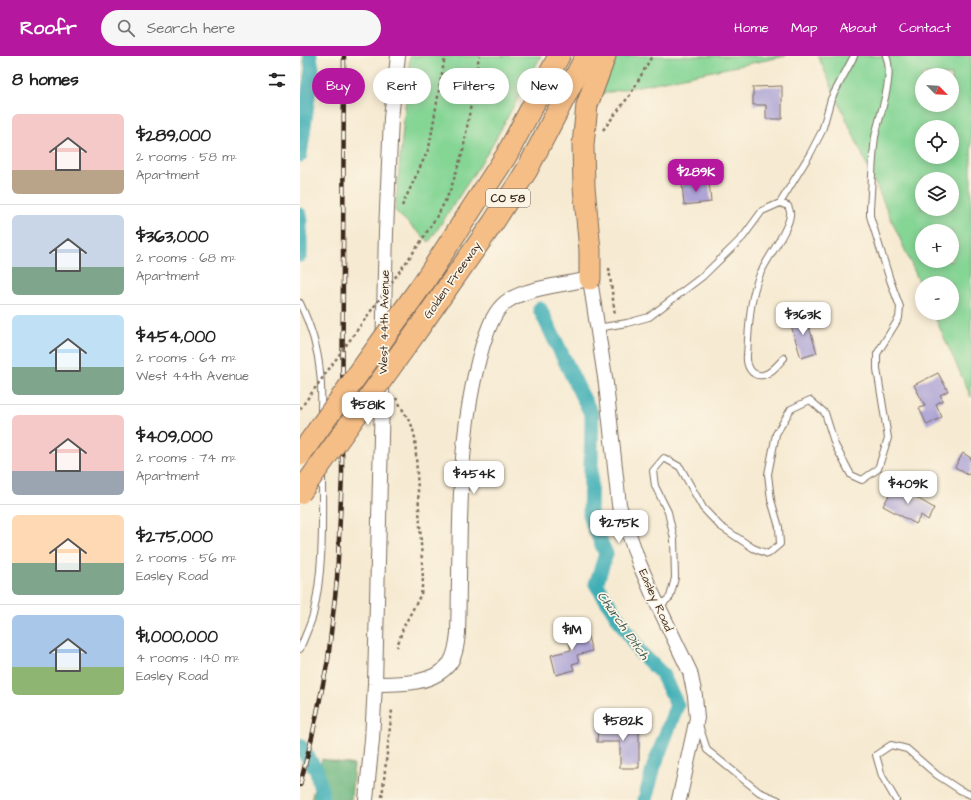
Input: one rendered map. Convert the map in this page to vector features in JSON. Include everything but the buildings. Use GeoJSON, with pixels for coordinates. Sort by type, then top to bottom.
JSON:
{"type":"FeatureCollection","features":[{"type":"Feature","properties":{"kind":"highway","name":"Golden Freeway"},"geometry":{"type":"LineString","coordinates":[[300,455],[424,282],[506,156],[559,56]]}},
{"type":"Feature","properties":{"kind":"highway","name":"Golden Freeway"},"geometry":{"type":"LineString","coordinates":[[300,493],[493,223],[527,170],[586,56]]}},
{"type":"Feature","properties":{"kind":"highway"},"geometry":{"type":"LineString","coordinates":[[590,279],[590,250],[584,187],[583,145],[587,105],[605,56]]}},
{"type":"Feature","properties":{"kind":"street","name":"West 44th Avenue"},"geometry":{"type":"LineString","coordinates":[[366,800],[372,740],[375,684],[386,232],[391,118],[398,56]]}},
{"type":"Feature","properties":{"kind":"street"},"geometry":{"type":"LineString","coordinates":[[375,684],[408,683],[424,680],[438,674],[450,662],[456,649],[458,633],[460,514],[464,449],[471,390],[487,331],[494,315],[505,302],[523,293],[590,279]]}},
{"type":"Feature","properties":{"kind":"street","name":"Easley Road"},"geometry":{"type":"LineString","coordinates":[[590,279],[606,384],[619,505],[639,563],[690,672],[695,696],[696,718],[679,800]]}},
{"type":"Feature","properties":{"kind":"lane"},"geometry":{"type":"LineString","coordinates":[[598,328],[649,317],[703,276],[743,237],[762,211],[780,203],[810,154],[822,131],[831,99],[854,56]]}},
{"type":"Feature","properties":{"kind":"lane"},"geometry":{"type":"LineString","coordinates":[[659,607],[670,597],[675,578],[674,539],[668,512],[654,486],[653,471],[664,458],[680,467],[703,508],[720,526],[753,548],[768,554],[780,544],[779,527],[771,500],[768,474],[776,434],[791,410],[810,400],[825,413],[835,445],[851,475],[862,480],[878,469],[888,438],[877,369],[877,354],[899,318],[900,307],[870,216],[875,137],[885,96],[888,70],[886,56]]}},
{"type":"Feature","properties":{"kind":"lane"},"geometry":{"type":"LineString","coordinates":[[780,203],[788,206],[791,214],[788,227],[770,254],[759,275],[755,288],[751,308],[746,363],[751,371],[759,375],[767,374],[771,372],[784,358]]}},
{"type":"Feature","properties":{"kind":"lane"},"geometry":{"type":"LineString","coordinates":[[300,303],[314,342],[320,372],[321,435]]}},
{"type":"Feature","properties":{"kind":"lane"},"geometry":{"type":"LineString","coordinates":[[300,649],[313,615],[319,578],[322,539],[321,451]]}},
{"type":"Feature","properties":{"kind":"lane"},"geometry":{"type":"LineString","coordinates":[[696,718],[706,750],[759,792],[778,800]]}},
{"type":"Feature","properties":{"kind":"lane"},"geometry":{"type":"LineString","coordinates":[[896,800],[882,776],[876,755],[891,745],[907,749],[937,775],[960,790],[971,795]]}},
{"type":"Feature","properties":{"kind":"path"},"geometry":{"type":"LineString","coordinates":[[300,409],[420,243],[440,211],[450,191],[463,151],[478,56]]}},
{"type":"Feature","properties":{"kind":"path"},"geometry":{"type":"LineString","coordinates":[[599,135],[630,94],[652,56]]}},
{"type":"Feature","properties":{"kind":"path"},"geometry":{"type":"LineString","coordinates":[[608,262],[615,325]]}},
{"type":"Feature","properties":{"kind":"path"},"geometry":{"type":"LineString","coordinates":[[381,800],[392,710]]}},
{"type":"Feature","properties":{"kind":"green space"},"geometry":{"type":"Polygon","coordinates":[[[410,56],[541,56],[534,68],[517,68],[517,100],[490,149],[429,242],[395,211],[405,104],[431,104],[431,68],[409,68],[410,56]]]}},
{"type":"Feature","properties":{"kind":"green space"},"geometry":{"type":"Polygon","coordinates":[[[615,56],[786,56],[600,94],[615,56]]]}},
{"type":"Feature","properties":{"kind":"green space"},"geometry":{"type":"Polygon","coordinates":[[[818,56],[971,56],[971,397],[936,320],[959,320],[959,276],[917,276],[818,56]]]}},
{"type":"Feature","properties":{"kind":"green space"},"geometry":{"type":"Polygon","coordinates":[[[322,759],[354,765],[351,800],[311,800],[322,759]]]}},
{"type":"Feature","properties":{"kind":"waterway"},"geometry":{"type":"LineString","coordinates":[[300,155],[312,68],[310,56]]}},
{"type":"Feature","properties":{"kind":"waterway"},"geometry":{"type":"LineString","coordinates":[[300,215],[300,255]]}},
{"type":"Feature","properties":{"kind":"waterway","name":"Church Ditch"},"geometry":{"type":"LineString","coordinates":[[540,309],[592,415],[590,517],[606,554],[596,584],[640,652],[662,674],[677,705],[654,766],[645,800]]}},
{"type":"Feature","properties":{"kind":"waterway"},"geometry":{"type":"LineString","coordinates":[[300,746],[317,771],[323,800]]}},
{"type":"Feature","properties":{"kind":"railway"},"geometry":{"type":"LineString","coordinates":[[300,785],[312,737],[328,660],[337,579],[342,476],[344,56]]}}]}
